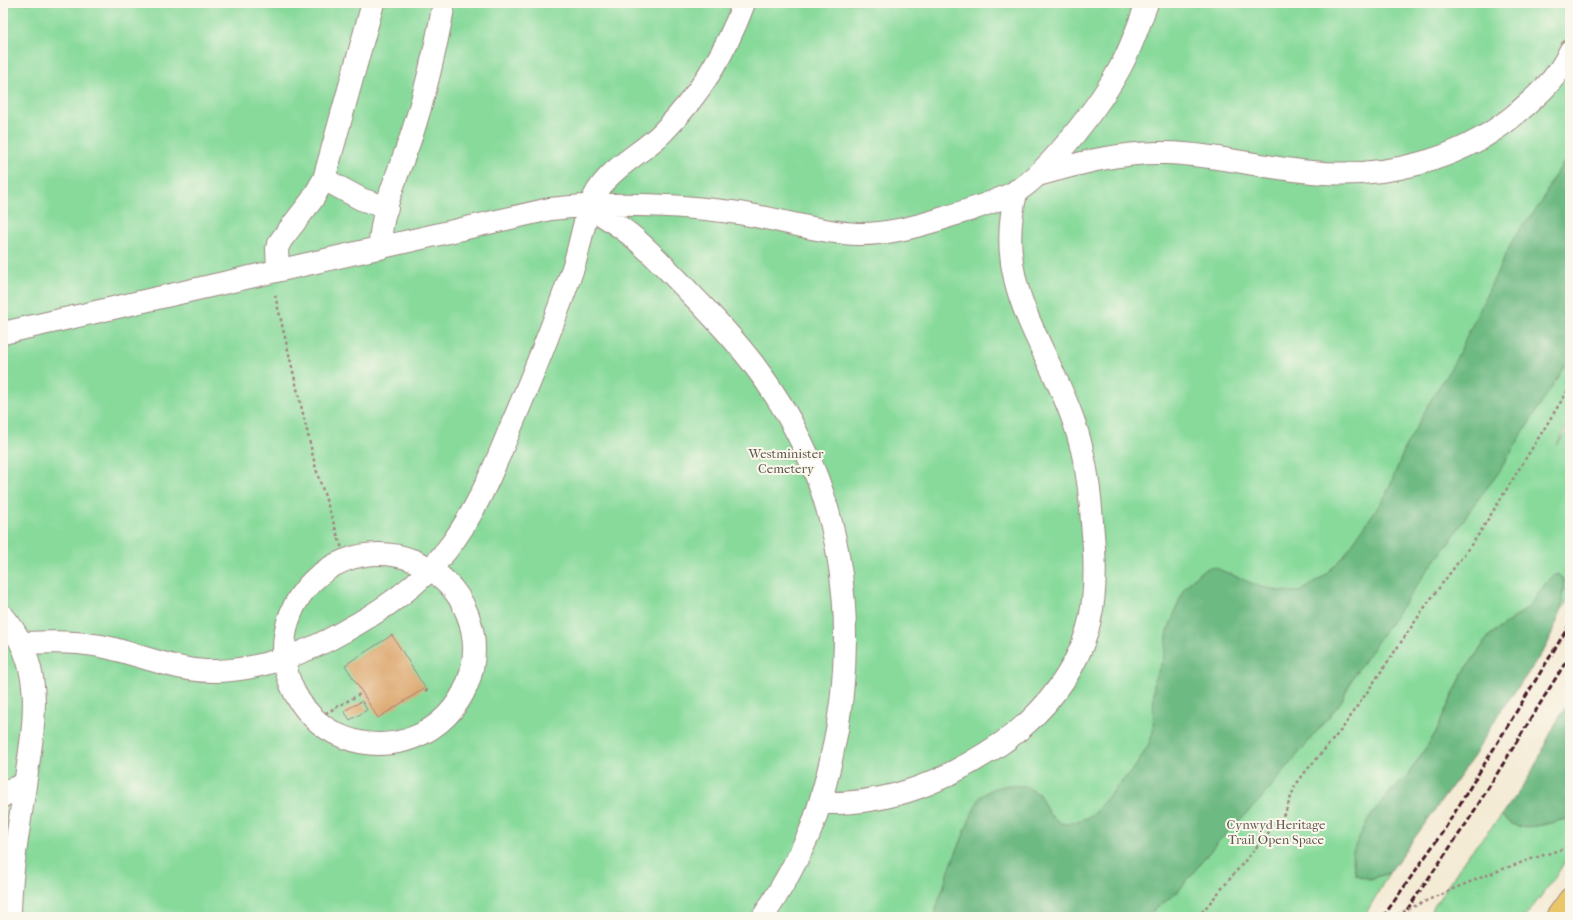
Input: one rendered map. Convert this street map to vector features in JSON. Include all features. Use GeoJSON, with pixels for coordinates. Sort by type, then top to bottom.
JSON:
{"type":"FeatureCollection","features":[{"type":"Feature","properties":{"kind":"highway"},"geometry":{"type":"LineString","coordinates":[[1557,917],[1570,899]]}},
{"type":"Feature","properties":{"kind":"lane"},"geometry":{"type":"LineString","coordinates":[[274,271],[277,248],[281,240],[309,204],[324,179],[373,3]]}},
{"type":"Feature","properties":{"kind":"lane"},"geometry":{"type":"LineString","coordinates":[[380,248],[380,236],[387,208],[414,127],[430,71],[444,3]]}},
{"type":"Feature","properties":{"kind":"lane"},"geometry":{"type":"LineString","coordinates":[[22,643],[54,642],[107,647],[171,666],[193,670],[219,671],[245,668],[310,649],[354,626],[405,592],[431,568],[460,533],[477,502],[503,447],[556,317],[578,251],[590,207],[597,191],[610,174],[659,136],[679,115],[699,90],[731,34],[744,3]]}},
{"type":"Feature","properties":{"kind":"lane"},"geometry":{"type":"LineString","coordinates":[[3,333],[550,209],[629,205],[699,208],[757,216],[836,232],[875,233],[922,225],[982,205],[1017,190],[1038,175],[1100,100],[1121,66],[1136,34],[1147,3]]}},
{"type":"Feature","properties":{"kind":"lane"},"geometry":{"type":"LineString","coordinates":[[1038,175],[1086,161],[1129,154],[1163,153],[1195,154],[1311,172],[1338,174],[1376,172],[1410,165],[1453,151],[1471,143],[1500,126],[1531,101],[1554,78],[1570,51]]}},
{"type":"Feature","properties":{"kind":"lane"},"geometry":{"type":"LineString","coordinates":[[324,179],[361,199],[387,208]]}},
{"type":"Feature","properties":{"kind":"lane"},"geometry":{"type":"LineString","coordinates":[[820,803],[846,804],[888,798],[939,779],[988,752],[1025,725],[1047,702],[1075,660],[1085,638],[1090,619],[1094,569],[1091,503],[1080,444],[1071,415],[1045,355],[1025,314],[1013,273],[1010,226],[1012,209],[1017,190]]}},
{"type":"Feature","properties":{"kind":"lane"},"geometry":{"type":"LineString","coordinates":[[590,207],[638,242],[656,258],[718,321],[750,357],[785,412],[802,444],[817,478],[829,514],[838,550],[846,627],[845,665],[837,734],[820,803],[810,833],[780,891],[763,917]]}},
{"type":"Feature","properties":{"kind":"lane"},"geometry":{"type":"LineString","coordinates":[[367,552],[390,552],[411,558],[431,568],[447,582],[461,601],[469,619],[473,639],[473,660],[469,678],[460,698],[447,717],[429,730],[410,740],[372,744],[350,740],[333,733],[315,719],[293,693],[282,658],[287,626],[295,607],[308,588],[326,570],[345,558],[367,552]]}},
{"type":"Feature","properties":{"kind":"lane"},"geometry":{"type":"LineString","coordinates":[[3,616],[22,643],[33,682],[35,706],[10,897],[10,917]]}},
{"type":"Feature","properties":{"kind":"lane"},"geometry":{"type":"LineString","coordinates":[[3,796],[12,789],[26,784]]}},
{"type":"Feature","properties":{"kind":"path"},"geometry":{"type":"LineString","coordinates":[[274,271],[316,469],[345,558]]}},
{"type":"Feature","properties":{"kind":"path"},"geometry":{"type":"LineString","coordinates":[[1198,917],[1285,814],[1295,786],[1342,729],[1427,604],[1477,537],[1570,387]]}},
{"type":"Feature","properties":{"kind":"path"},"geometry":{"type":"LineString","coordinates":[[425,691],[430,688]]}},
{"type":"Feature","properties":{"kind":"path"},"geometry":{"type":"LineString","coordinates":[[315,719],[362,693]]}},
{"type":"Feature","properties":{"kind":"path"},"geometry":{"type":"LineString","coordinates":[[1392,917],[1476,879],[1517,863],[1570,847]]}},
{"type":"Feature","properties":{"kind":"green space","name":"Westminister Cemetery"},"geometry":{"type":"Polygon","coordinates":[[[3,3],[1570,3],[1570,419],[1557,445],[1570,427],[1570,596],[1561,611],[1564,580],[1546,584],[1528,608],[1490,635],[1463,673],[1435,734],[1407,776],[1390,792],[1352,857],[1356,875],[1370,879],[1389,873],[1364,917],[3,917],[3,3]]]}},
{"type":"Feature","properties":{"kind":"green space"},"geometry":{"type":"Polygon","coordinates":[[[1570,150],[1570,357],[1497,475],[1472,507],[1451,540],[1427,571],[1354,675],[1341,702],[1260,800],[1215,845],[1178,892],[1145,917],[933,917],[951,865],[974,809],[981,796],[994,788],[1009,785],[1025,786],[1039,794],[1049,814],[1060,823],[1067,824],[1090,817],[1135,767],[1148,746],[1153,732],[1154,680],[1163,660],[1168,631],[1183,590],[1197,574],[1210,567],[1216,568],[1258,586],[1279,591],[1300,592],[1323,577],[1344,556],[1386,495],[1405,448],[1431,400],[1455,361],[1514,237],[1542,202],[1551,181],[1567,158],[1570,150]]]}},
{"type":"Feature","properties":{"kind":"green space"},"geometry":{"type":"Polygon","coordinates":[[[1558,574],[1564,580],[1561,611],[1548,643],[1532,668],[1499,713],[1474,756],[1389,873],[1370,879],[1356,875],[1352,854],[1368,820],[1386,796],[1407,776],[1435,734],[1463,673],[1490,635],[1528,608],[1546,583],[1558,574]]]}},
{"type":"Feature","properties":{"kind":"green space"},"geometry":{"type":"Polygon","coordinates":[[[1570,702],[1570,818],[1543,825],[1524,827],[1508,822],[1502,815],[1524,785],[1552,730],[1570,702]]]}},
{"type":"Feature","properties":{"kind":"green space"},"geometry":{"type":"Polygon","coordinates":[[[1502,815],[1508,822],[1524,827],[1543,825],[1570,818],[1570,853],[1554,879],[1525,917],[1427,917],[1468,855],[1502,815]]]}},
{"type":"Feature","properties":{"kind":"building"},"geometry":{"type":"Polygon","coordinates":[[[392,635],[425,688],[378,718],[345,665],[392,635]]]}},
{"type":"Feature","properties":{"kind":"building"},"geometry":{"type":"Polygon","coordinates":[[[362,701],[367,710],[350,720],[344,711],[362,701]]]}},
{"type":"Feature","properties":{"kind":"railway"},"geometry":{"type":"LineString","coordinates":[[1383,917],[1444,830],[1570,624]]}},
{"type":"Feature","properties":{"kind":"railway"},"geometry":{"type":"LineString","coordinates":[[1402,917],[1468,821],[1570,655]]}},
{"type":"Feature","properties":{"kind":"park label","name":"Cynwyd Heritage Trail Open Space"},"geometry":{"type":"Point","coordinates":[1276,832]}}]}
